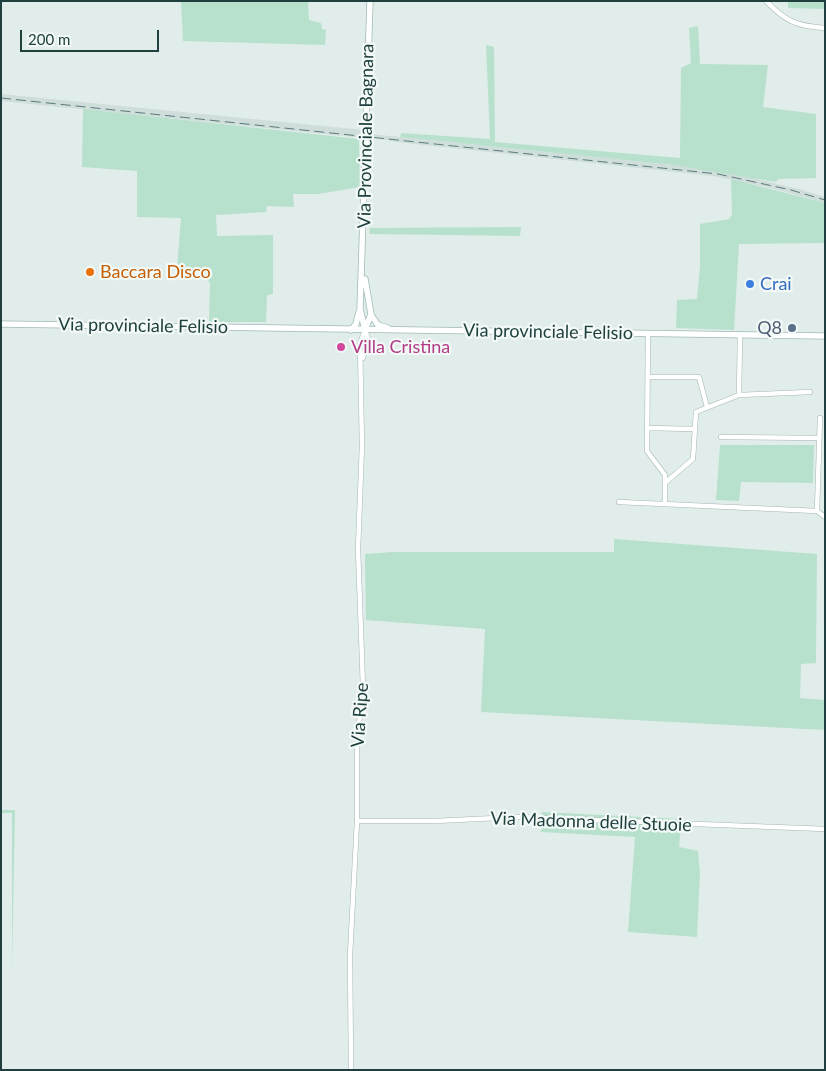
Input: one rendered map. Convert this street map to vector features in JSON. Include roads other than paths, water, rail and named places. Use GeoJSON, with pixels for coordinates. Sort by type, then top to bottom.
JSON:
{"type":"FeatureCollection","features":[{"type":"Feature","properties":{"kind":"main road","name":"Via Provinciale Bagnara"},"geometry":{"type":"LineString","coordinates":[[351,330],[356,324],[360,309],[363,270],[370,1]]}},
{"type":"Feature","properties":{"kind":"main road","name":"Via Provinciale Bagnara"},"geometry":{"type":"LineString","coordinates":[[363,270],[371,314]]}},
{"type":"Feature","properties":{"kind":"main road","name":"Via Provinciale Bagnara"},"geometry":{"type":"LineString","coordinates":[[360,309],[365,330]]}},
{"type":"Feature","properties":{"kind":"main road"},"geometry":{"type":"LineString","coordinates":[[365,330],[371,314]]}},
{"type":"Feature","properties":{"kind":"main road"},"geometry":{"type":"LineString","coordinates":[[371,314],[377,324],[383,328],[402,330]]}},
{"type":"Feature","properties":{"kind":"main road","name":"Via provinciale Felisio"},"geometry":{"type":"LineString","coordinates":[[1,324],[825,336]]}},
{"type":"Feature","properties":{"kind":"street"},"geometry":{"type":"LineString","coordinates":[[766,1],[779,15],[798,26],[825,28]]}},
{"type":"Feature","properties":{"kind":"street","name":"Via Ripe"},"geometry":{"type":"LineString","coordinates":[[351,1070],[350,956],[357,822],[357,743],[363,687],[358,549],[361,497],[362,360],[360,344],[365,330]]}},
{"type":"Feature","properties":{"kind":"street"},"geometry":{"type":"LineString","coordinates":[[648,334],[647,451],[665,475],[665,504]]}},
{"type":"Feature","properties":{"kind":"street"},"geometry":{"type":"LineString","coordinates":[[739,395],[740,335]]}},
{"type":"Feature","properties":{"kind":"street"},"geometry":{"type":"LineString","coordinates":[[648,377],[699,377],[707,407]]}},
{"type":"Feature","properties":{"kind":"street"},"geometry":{"type":"LineString","coordinates":[[665,483],[692,459],[696,412],[739,395],[810,392]]}},
{"type":"Feature","properties":{"kind":"street"},"geometry":{"type":"LineString","coordinates":[[817,511],[820,418]]}},
{"type":"Feature","properties":{"kind":"street"},"geometry":{"type":"LineString","coordinates":[[647,428],[695,429]]}},
{"type":"Feature","properties":{"kind":"street"},"geometry":{"type":"LineString","coordinates":[[721,437],[819,438]]}},
{"type":"Feature","properties":{"kind":"street"},"geometry":{"type":"LineString","coordinates":[[619,502],[817,511],[825,517]]}},
{"type":"Feature","properties":{"kind":"street","name":"Via Madonna delle Stuoie"},"geometry":{"type":"LineString","coordinates":[[357,822],[435,821],[517,816],[825,829]]}},
{"type":"Feature","properties":{"kind":"railway"},"geometry":{"type":"LineString","coordinates":[[1,98],[718,174],[791,190],[825,200]]}},
{"type":"Feature","properties":{"kind":"place","name":"Baccara Disco"},"geometry":{"type":"Point","coordinates":[90,272]}},
{"type":"Feature","properties":{"kind":"place","name":"Crai"},"geometry":{"type":"Point","coordinates":[750,284]}},
{"type":"Feature","properties":{"kind":"place","name":"Q8"},"geometry":{"type":"Point","coordinates":[792,328]}},
{"type":"Feature","properties":{"kind":"place","name":"Villa Cristina"},"geometry":{"type":"Point","coordinates":[341,347]}}]}
